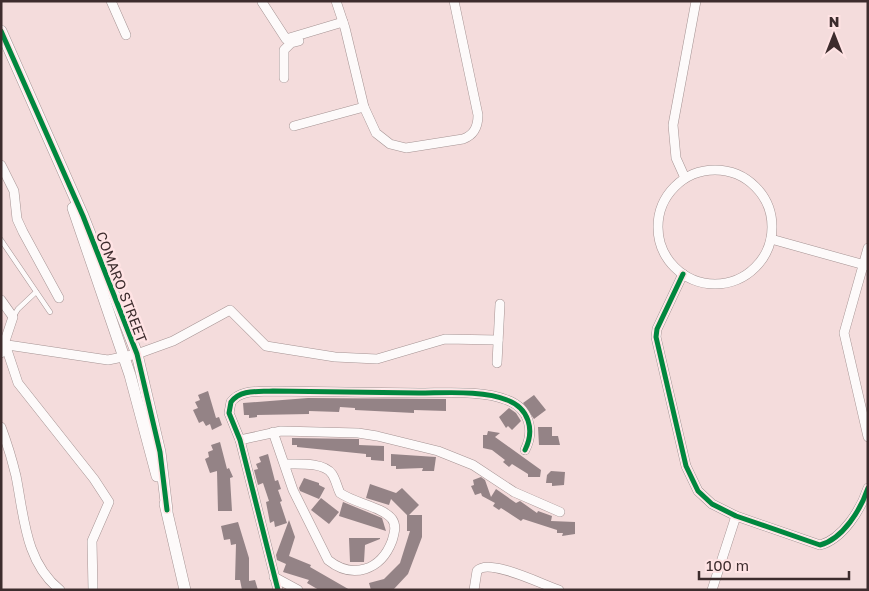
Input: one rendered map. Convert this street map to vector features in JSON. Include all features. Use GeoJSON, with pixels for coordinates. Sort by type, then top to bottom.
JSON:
{"type":"FeatureCollection","features":[{"type":"Feature","properties":{"kind":"street"},"geometry":{"type":"LineString","coordinates":[[111,1],[126,35]]}},
{"type":"Feature","properties":{"kind":"street"},"geometry":{"type":"LineString","coordinates":[[336,1],[344,25],[364,108],[376,133],[395,146],[416,148],[463,139],[475,130],[478,116],[454,1]]}},
{"type":"Feature","properties":{"kind":"street"},"geometry":{"type":"LineString","coordinates":[[685,178],[676,158],[673,125],[696,1]]}},
{"type":"Feature","properties":{"kind":"street"},"geometry":{"type":"LineString","coordinates":[[262,2],[286,39],[344,25]]}},
{"type":"Feature","properties":{"kind":"street"},"geometry":{"type":"LineString","coordinates":[[284,78],[284,50],[287,46],[344,25]]}},
{"type":"Feature","properties":{"kind":"street","name":"COMARO STREET"},"geometry":{"type":"LineString","coordinates":[[1,31],[64,178],[83,216],[137,354],[160,452],[167,510]]}},
{"type":"Feature","properties":{"kind":"street"},"geometry":{"type":"LineString","coordinates":[[294,126],[364,108]]}},
{"type":"Feature","properties":{"kind":"street"},"geometry":{"type":"LineString","coordinates":[[1,165],[14,191],[18,218],[23,232],[59,298]]}},
{"type":"Feature","properties":{"kind":"street"},"geometry":{"type":"LineString","coordinates":[[728,171],[742,176],[764,196],[770,210],[771,240],[764,256],[752,270],[736,280],[718,284],[700,282],[684,274],[670,261],[665,253],[661,244],[658,226],[662,207],[671,191],[685,178],[698,172],[728,171]]}},
{"type":"Feature","properties":{"kind":"street","name":"COMARO STREET"},"geometry":{"type":"LineString","coordinates":[[64,178],[77,223],[138,399],[186,590]]}},
{"type":"Feature","properties":{"kind":"street"},"geometry":{"type":"LineString","coordinates":[[771,240],[866,266]]}},
{"type":"Feature","properties":{"kind":"street"},"geometry":{"type":"LineString","coordinates":[[868,248],[866,266],[844,333],[868,437]]}},
{"type":"Feature","properties":{"kind":"street"},"geometry":{"type":"LineString","coordinates":[[684,274],[657,329],[657,341],[689,476],[698,491],[706,499],[736,516],[820,545],[833,538],[854,516],[868,488]]}},
{"type":"Feature","properties":{"kind":"street"},"geometry":{"type":"LineString","coordinates":[[1,300],[13,317],[2,347],[18,383],[94,479],[109,502],[92,541],[93,590]]}},
{"type":"Feature","properties":{"kind":"street"},"geometry":{"type":"LineString","coordinates":[[497,363],[500,304]]}},
{"type":"Feature","properties":{"kind":"street"},"geometry":{"type":"LineString","coordinates":[[2,347],[99,360],[124,358],[173,341],[230,310],[266,346],[335,357],[378,359],[445,339],[498,340]]}},
{"type":"Feature","properties":{"kind":"street"},"geometry":{"type":"LineString","coordinates":[[278,590],[240,440],[231,421],[230,407],[234,398],[248,392],[442,393],[503,398],[515,404],[523,411],[531,427],[525,450]]}},
{"type":"Feature","properties":{"kind":"street"},"geometry":{"type":"LineString","coordinates":[[1,427],[15,474],[32,553],[48,578],[60,590]]}},
{"type":"Feature","properties":{"kind":"street"},"geometry":{"type":"LineString","coordinates":[[240,440],[273,432],[358,433],[438,451],[478,467],[514,492],[560,512]]}},
{"type":"Feature","properties":{"kind":"street"},"geometry":{"type":"LineString","coordinates":[[273,432],[293,490],[328,560],[338,567],[353,571],[366,570],[378,564],[387,552],[395,530],[395,524],[390,516],[340,493],[333,475],[327,469],[305,464],[285,464]]}},
{"type":"Feature","properties":{"kind":"street"},"geometry":{"type":"LineString","coordinates":[[712,590],[736,516]]}},
{"type":"Feature","properties":{"kind":"street"},"geometry":{"type":"LineString","coordinates":[[474,590],[478,570],[486,566],[504,569],[559,590]]}},
{"type":"Feature","properties":{"kind":"street"},"geometry":{"type":"LineString","coordinates":[[274,578],[298,590]]}},
{"type":"Feature","properties":{"kind":"lane"},"geometry":{"type":"LineString","coordinates":[[1,240],[50,312]]}},
{"type":"Feature","properties":{"kind":"lane"},"geometry":{"type":"LineString","coordinates":[[13,317],[18,309],[36,292]]}},
{"type":"Feature","properties":{"kind":"building"},"geometry":{"type":"Polygon","coordinates":[[[208,391],[216,418],[219,417],[222,425],[212,430],[210,424],[206,426],[203,421],[199,423],[193,410],[198,408],[195,402],[200,400],[198,395],[208,391]]]}},
{"type":"Feature","properties":{"kind":"building"},"geometry":{"type":"Polygon","coordinates":[[[534,395],[546,410],[534,419],[523,403],[534,395]]]}},
{"type":"Feature","properties":{"kind":"building"},"geometry":{"type":"Polygon","coordinates":[[[308,398],[446,399],[446,411],[414,410],[414,413],[355,410],[355,408],[340,407],[339,412],[309,411],[309,414],[257,415],[257,417],[249,418],[249,415],[244,415],[243,403],[308,398]]]}},
{"type":"Feature","properties":{"kind":"building"},"geometry":{"type":"Polygon","coordinates":[[[509,408],[516,413],[521,421],[512,430],[508,426],[506,428],[499,417],[509,408]]]}},
{"type":"Feature","properties":{"kind":"building"},"geometry":{"type":"Polygon","coordinates":[[[538,427],[552,427],[552,436],[558,436],[560,445],[539,445],[538,427]]]}},
{"type":"Feature","properties":{"kind":"building"},"geometry":{"type":"Polygon","coordinates":[[[488,431],[500,433],[495,437],[541,470],[540,477],[528,477],[528,474],[512,464],[509,467],[503,462],[505,460],[492,450],[483,448],[483,435],[487,435],[488,431]]]}},
{"type":"Feature","properties":{"kind":"building"},"geometry":{"type":"Polygon","coordinates":[[[292,438],[359,439],[359,445],[384,446],[384,461],[371,460],[371,457],[366,457],[366,454],[297,447],[297,445],[292,445],[292,438]]]}},
{"type":"Feature","properties":{"kind":"building"},"geometry":{"type":"Polygon","coordinates":[[[220,442],[227,469],[229,468],[233,477],[230,478],[232,511],[218,511],[217,471],[210,473],[205,459],[209,457],[208,452],[213,450],[211,445],[220,442]]]}},
{"type":"Feature","properties":{"kind":"building"},"geometry":{"type":"Polygon","coordinates":[[[268,454],[275,481],[278,480],[281,489],[278,490],[282,501],[280,502],[287,523],[275,527],[274,521],[270,523],[266,502],[269,501],[263,483],[258,485],[254,470],[258,469],[256,464],[261,462],[259,457],[268,454]]]}},
{"type":"Feature","properties":{"kind":"building"},"geometry":{"type":"Polygon","coordinates":[[[391,454],[436,457],[434,471],[422,471],[423,468],[396,469],[396,466],[391,466],[391,454]]]}},
{"type":"Feature","properties":{"kind":"building"},"geometry":{"type":"Polygon","coordinates":[[[551,471],[565,472],[564,485],[552,486],[552,483],[546,483],[547,475],[551,471]]]}},
{"type":"Feature","properties":{"kind":"building"},"geometry":{"type":"Polygon","coordinates":[[[481,477],[485,480],[491,497],[496,489],[516,503],[520,501],[537,513],[538,511],[552,516],[551,521],[575,522],[575,534],[562,536],[563,533],[557,533],[557,530],[523,519],[521,521],[501,508],[499,510],[493,506],[495,503],[482,496],[481,493],[475,495],[471,486],[474,485],[473,480],[481,477]]]}},
{"type":"Feature","properties":{"kind":"building"},"geometry":{"type":"Polygon","coordinates":[[[304,478],[319,483],[319,485],[325,488],[319,499],[300,491],[299,488],[304,478]]]}},
{"type":"Feature","properties":{"kind":"building"},"geometry":{"type":"Polygon","coordinates":[[[370,484],[396,493],[402,488],[419,505],[409,515],[422,515],[422,537],[408,574],[393,590],[371,590],[369,583],[384,579],[400,563],[410,531],[407,531],[407,515],[391,499],[389,505],[366,498],[370,484]]]}},
{"type":"Feature","properties":{"kind":"building"},"geometry":{"type":"Polygon","coordinates":[[[321,498],[339,512],[329,524],[311,510],[321,498]]]}},
{"type":"Feature","properties":{"kind":"building"},"geometry":{"type":"Polygon","coordinates":[[[343,502],[382,518],[386,531],[339,516],[343,502]]]}},
{"type":"Feature","properties":{"kind":"building"},"geometry":{"type":"Polygon","coordinates":[[[289,520],[295,537],[289,556],[311,565],[310,567],[350,590],[319,590],[307,583],[309,580],[283,572],[286,564],[277,560],[276,555],[289,520]]]}},
{"type":"Feature","properties":{"kind":"building"},"geometry":{"type":"Polygon","coordinates":[[[238,522],[249,558],[249,581],[255,580],[258,590],[242,590],[240,580],[235,580],[236,544],[231,545],[230,539],[224,540],[221,526],[238,522]]]}},
{"type":"Feature","properties":{"kind":"building"},"geometry":{"type":"Polygon","coordinates":[[[349,538],[380,539],[365,545],[364,562],[350,562],[349,538]]]}},
{"type":"Feature","properties":{"kind":"cycle path"},"geometry":{"type":"LineString","coordinates":[[1,31],[83,216],[137,354],[160,452],[167,510]]}},
{"type":"Feature","properties":{"kind":"cycle path"},"geometry":{"type":"LineString","coordinates":[[683,274],[657,329],[656,337],[686,466],[698,491],[712,504],[736,516],[820,545],[836,537],[850,522],[861,505],[868,488]]}},
{"type":"Feature","properties":{"kind":"cycle path"},"geometry":{"type":"LineString","coordinates":[[278,590],[240,440],[229,413],[231,402],[240,395],[250,392],[273,391],[464,393],[498,397],[514,404],[525,414],[530,428],[530,435],[525,450]]}}]}
